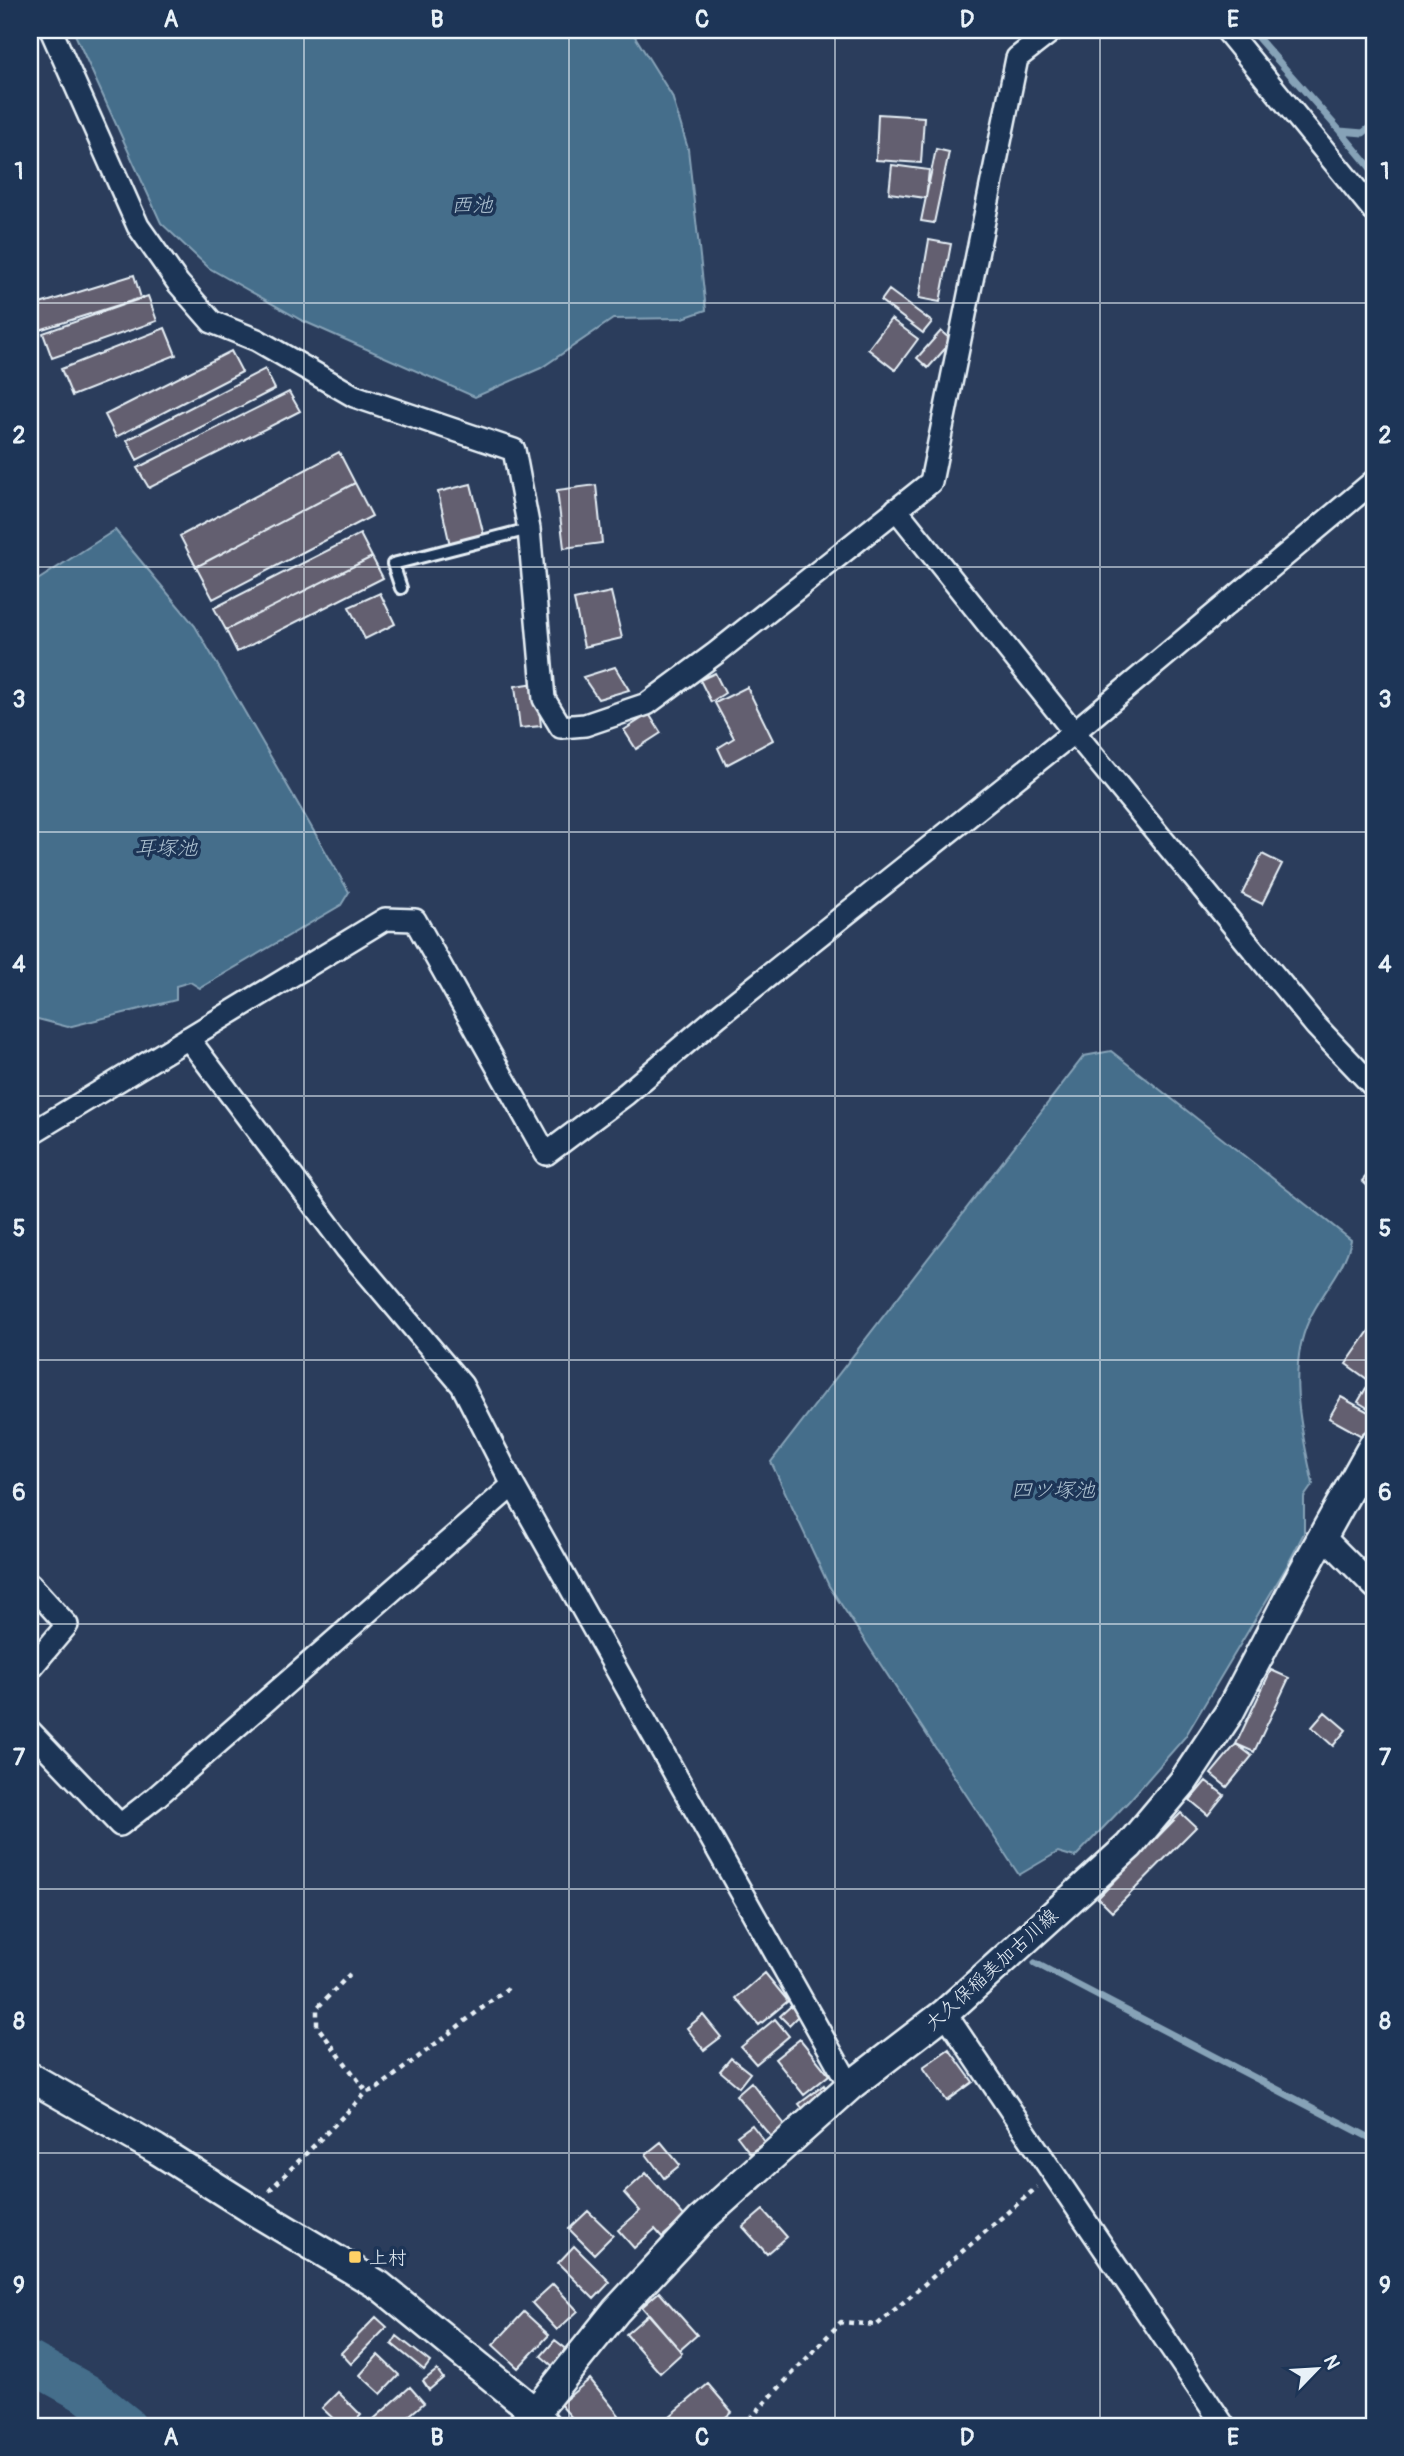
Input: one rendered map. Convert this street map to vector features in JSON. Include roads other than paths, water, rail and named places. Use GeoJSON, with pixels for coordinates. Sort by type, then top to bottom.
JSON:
{"type":"FeatureCollection","features":[{"type":"Feature","properties":{"kind":"main road","name":"大久保稲美加古川線"},"geometry":{"type":"LineString","coordinates":[[534,2422],[616,2311],[700,2221],[850,2086],[945,2013],[1129,1846],[1183,1782],[1229,1713],[1374,1444]]}},
{"type":"Feature","properties":{"kind":"main road"},"geometry":{"type":"LineString","coordinates":[[30,2077],[156,2149],[380,2286],[534,2422]]}},
{"type":"Feature","properties":{"kind":"street"},"geometry":{"type":"LineString","coordinates":[[51,30],[138,226],[178,283],[212,322],[257,340],[354,396],[514,450],[529,529],[544,699],[561,727],[585,725],[647,704],[716,653],[931,482],[1017,58],[1053,30]]}},
{"type":"Feature","properties":{"kind":"street"},"geometry":{"type":"LineString","coordinates":[[1226,30],[1374,211]]}},
{"type":"Feature","properties":{"kind":"street"},"geometry":{"type":"LineString","coordinates":[[30,1134],[385,919],[415,920],[546,1154],[626,1094],[718,1016],[1074,732],[1374,481]]}},
{"type":"Feature","properties":{"kind":"street"},"geometry":{"type":"LineString","coordinates":[[896,509],[1074,732],[1316,1026],[1374,1087]]}},
{"type":"Feature","properties":{"kind":"street"},"geometry":{"type":"LineString","coordinates":[[188,1038],[346,1248],[462,1385],[513,1485],[850,2086]]}},
{"type":"Feature","properties":{"kind":"street"},"geometry":{"type":"LineString","coordinates":[[30,1731],[121,1825],[513,1485]]}},
{"type":"Feature","properties":{"kind":"street"},"geometry":{"type":"LineString","coordinates":[[1323,1536],[1374,1587]]}},
{"type":"Feature","properties":{"kind":"street"},"geometry":{"type":"LineString","coordinates":[[30,1584],[67,1625],[30,1669]]}},
{"type":"Feature","properties":{"kind":"street"},"geometry":{"type":"LineString","coordinates":[[945,2013],[1224,2426]]}},
{"type":"Feature","properties":{"kind":"lane"},"geometry":{"type":"LineString","coordinates":[[401,588],[393,564],[529,529]]}},
{"type":"Feature","properties":{"kind":"water","name":"西池"},"geometry":{"type":"Polygon","coordinates":[[[73,30],[631,30],[672,96],[688,149],[706,310],[683,318],[613,319],[541,368],[475,397],[301,320],[209,268],[161,223],[73,30]]]}},
{"type":"Feature","properties":{"kind":"water","name":"耳塚池"},"geometry":{"type":"Polygon","coordinates":[[[115,530],[195,626],[349,892],[341,905],[200,988],[190,982],[176,986],[176,1000],[68,1027],[30,1017],[30,585],[115,530]]]}},
{"type":"Feature","properties":{"kind":"water","name":"四ツ塚池"},"geometry":{"type":"Polygon","coordinates":[[[1111,1051],[1351,1240],[1344,1261],[1314,1310],[1302,1339],[1298,1360],[1298,1402],[1313,1484],[1304,1497],[1304,1533],[1287,1566],[1185,1737],[1075,1857],[1058,1852],[1019,1875],[829,1586],[771,1462],[1084,1056],[1111,1051]]]}},
{"type":"Feature","properties":{"kind":"waterway"},"geometry":{"type":"LineString","coordinates":[[1251,30],[1340,131],[1363,133],[1374,124]]}},
{"type":"Feature","properties":{"kind":"waterway"},"geometry":{"type":"LineString","coordinates":[[1340,131],[1374,172]]}},
{"type":"Feature","properties":{"kind":"waterway"},"geometry":{"type":"LineString","coordinates":[[1035,1963],[1374,2140]]}},
{"type":"Feature","properties":{"kind":"waterway"},"geometry":{"type":"LineString","coordinates":[[30,2362],[87,2394],[127,2426]]}},
{"type":"Feature","properties":{"kind":"place","name":"上村"},"geometry":{"type":"Point","coordinates":[355,2257]}}]}
